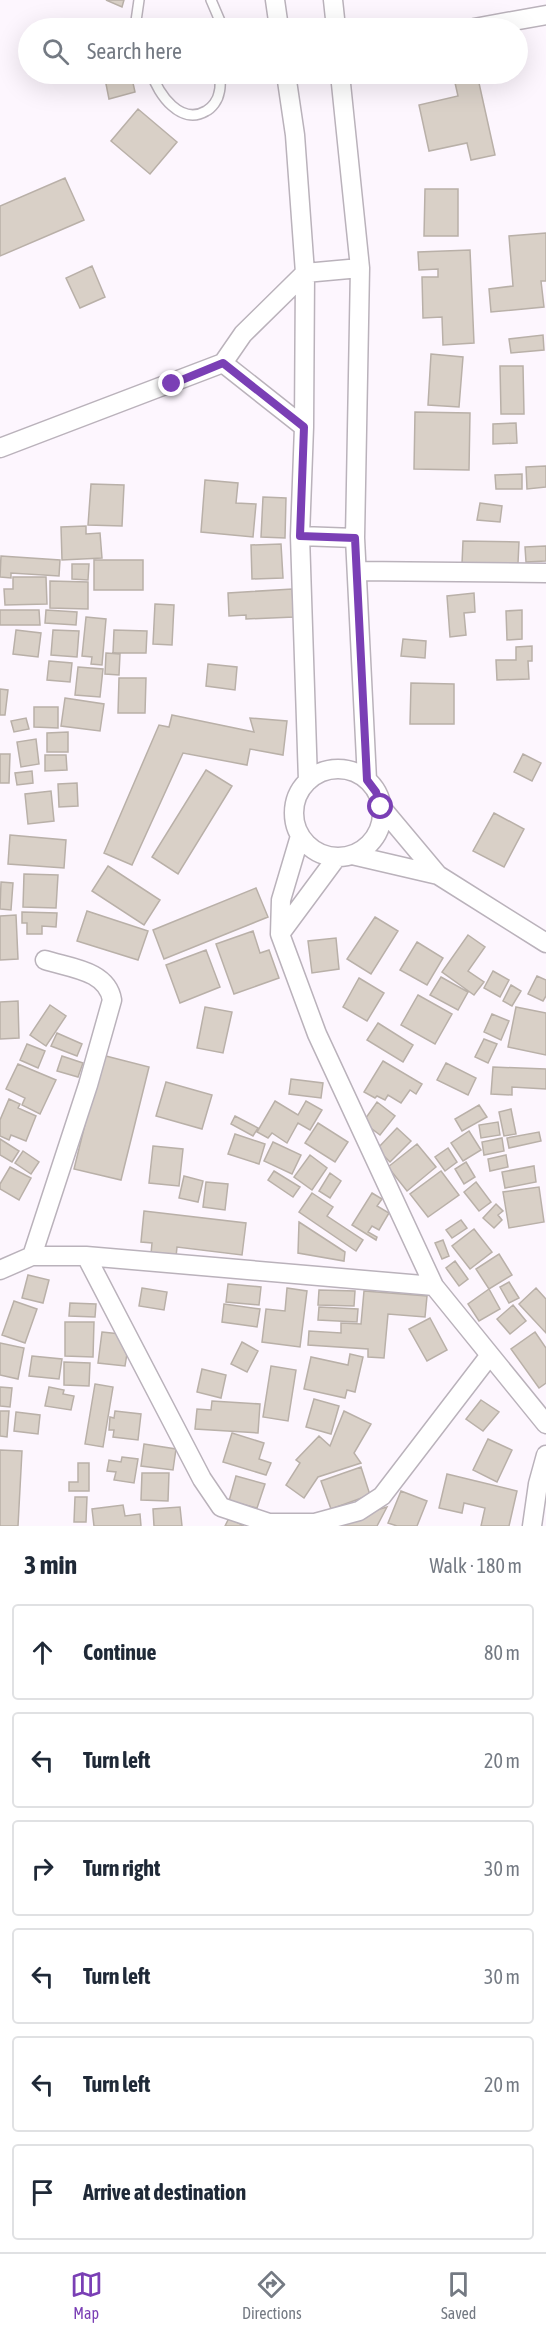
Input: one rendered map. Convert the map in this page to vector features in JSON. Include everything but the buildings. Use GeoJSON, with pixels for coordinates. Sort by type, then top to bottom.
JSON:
{"type":"FeatureCollection","features":[{"type":"Feature","properties":{"kind":"street"},"geometry":{"type":"LineString","coordinates":[[275,0],[278,18]]}},
{"type":"Feature","properties":{"kind":"street"},"geometry":{"type":"LineString","coordinates":[[333,0],[335,18]]}},
{"type":"Feature","properties":{"kind":"street"},"geometry":{"type":"LineString","coordinates":[[528,18],[546,15]]}},
{"type":"Feature","properties":{"kind":"street"},"geometry":{"type":"LineString","coordinates":[[287,84],[295,135],[305,273],[304,427],[300,536],[308,781]]}},
{"type":"Feature","properties":{"kind":"street"},"geometry":{"type":"LineString","coordinates":[[341,84],[360,268],[355,538],[367,780]]}},
{"type":"Feature","properties":{"kind":"street"},"geometry":{"type":"LineString","coordinates":[[0,448],[223,363],[243,334],[305,273],[360,268]]}},
{"type":"Feature","properties":{"kind":"street"},"geometry":{"type":"LineString","coordinates":[[223,363],[304,427]]}},
{"type":"Feature","properties":{"kind":"street"},"geometry":{"type":"LineString","coordinates":[[300,536],[355,538]]}},
{"type":"Feature","properties":{"kind":"street"},"geometry":{"type":"LineString","coordinates":[[357,571],[546,573]]}},
{"type":"Feature","properties":{"kind":"street"},"geometry":{"type":"LineString","coordinates":[[280,934],[345,856],[365,848],[375,836],[381,822],[381,807],[376,792],[367,780],[353,772],[338,769],[321,772],[308,781],[299,793],[294,807],[294,822],[309,848],[323,855],[345,856],[438,875]]}},
{"type":"Feature","properties":{"kind":"street"},"geometry":{"type":"LineString","coordinates":[[381,807],[438,875],[546,943]]}},
{"type":"Feature","properties":{"kind":"street"},"geometry":{"type":"LineString","coordinates":[[300,836],[281,900],[280,934],[317,1034],[434,1286],[546,1425]]}},
{"type":"Feature","properties":{"kind":"street"},"geometry":{"type":"LineString","coordinates":[[32,1256],[112,1000],[110,990],[104,981],[94,975],[45,960]]}},
{"type":"Feature","properties":{"kind":"street"},"geometry":{"type":"LineString","coordinates":[[0,1270],[32,1256],[87,1256],[434,1286]]}},
{"type":"Feature","properties":{"kind":"street"},"geometry":{"type":"LineString","coordinates":[[87,1256],[202,1479],[221,1507],[268,1523],[315,1523],[359,1511],[382,1496],[489,1354]]}},
{"type":"Feature","properties":{"kind":"street"},"geometry":{"type":"LineString","coordinates":[[532,1526],[537,1484],[546,1455]]}},
{"type":"Feature","properties":{"kind":"lane"},"geometry":{"type":"LineString","coordinates":[[136,18],[139,0]]}},
{"type":"Feature","properties":{"kind":"lane"},"geometry":{"type":"LineString","coordinates":[[211,0],[219,18]]}},
{"type":"Feature","properties":{"kind":"lane"},"geometry":{"type":"LineString","coordinates":[[157,84],[162,95],[172,106],[192,115],[200,115],[212,108],[219,94],[220,84]]}},
{"type":"Feature","properties":{"kind":"route"},"geometry":{"type":"LineString","coordinates":[[172,384],[223,363],[304,427],[300,536],[355,538],[367,780],[376,792],[381,807]]}}]}
